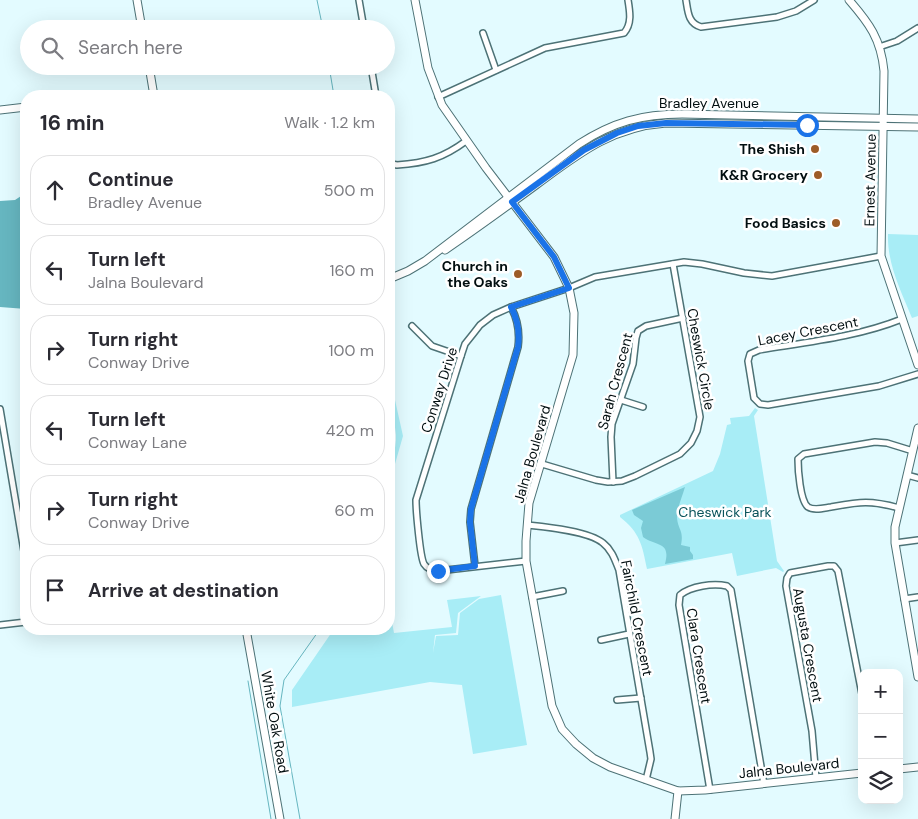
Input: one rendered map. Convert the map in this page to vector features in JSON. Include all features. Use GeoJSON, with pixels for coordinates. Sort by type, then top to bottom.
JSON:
{"type":"FeatureCollection","features":[{"type":"Feature","properties":{"kind":"street"},"geometry":{"type":"LineString","coordinates":[[137,0],[140,20]]}},
{"type":"Feature","properties":{"kind":"street"},"geometry":{"type":"LineString","coordinates":[[359,0],[362,20]]}},
{"type":"Feature","properties":{"kind":"street","name":"Jalna Boulevard"},"geometry":{"type":"LineString","coordinates":[[415,0],[428,68],[442,105],[466,141],[554,257],[569,288],[574,313],[573,355],[529,503],[526,561],[552,706],[562,729],[593,758],[610,767],[678,791],[710,790],[858,773]]}},
{"type":"Feature","properties":{"kind":"street"},"geometry":{"type":"LineString","coordinates":[[438,97],[545,48],[624,33],[629,27],[630,22],[628,0]]}},
{"type":"Feature","properties":{"kind":"street"},"geometry":{"type":"LineString","coordinates":[[686,0],[689,18],[694,25],[701,27],[777,17],[796,11],[814,0]]}},
{"type":"Feature","properties":{"kind":"street","name":"Ernest Avenue"},"geometry":{"type":"LineString","coordinates":[[852,1],[872,28],[879,47],[884,71],[881,256],[918,365]]}},
{"type":"Feature","properties":{"kind":"street"},"geometry":{"type":"LineString","coordinates":[[879,47],[897,41],[918,28]]}},
{"type":"Feature","properties":{"kind":"street"},"geometry":{"type":"LineString","coordinates":[[483,33],[496,70]]}},
{"type":"Feature","properties":{"kind":"street"},"geometry":{"type":"LineString","coordinates":[[150,75],[153,90]]}},
{"type":"Feature","properties":{"kind":"street"},"geometry":{"type":"LineString","coordinates":[[372,75],[375,90]]}},
{"type":"Feature","properties":{"kind":"street"},"geometry":{"type":"LineString","coordinates":[[0,110],[20,108]]}},
{"type":"Feature","properties":{"kind":"street","name":"Bradley Avenue"},"geometry":{"type":"LineString","coordinates":[[395,276],[443,251],[510,199],[584,150],[617,133],[638,126],[666,123],[883,122],[918,119]]}},
{"type":"Feature","properties":{"kind":"street","name":"Bradley Avenue"},"geometry":{"type":"LineString","coordinates":[[883,122],[918,126]]}},
{"type":"Feature","properties":{"kind":"street"},"geometry":{"type":"LineString","coordinates":[[395,165],[434,159],[450,152],[466,141]]}},
{"type":"Feature","properties":{"kind":"street","name":"Conway Drive"},"geometry":{"type":"LineString","coordinates":[[526,561],[438,571],[430,570],[423,564],[416,500],[465,344],[480,325],[493,315],[511,307],[596,277],[684,262],[772,276],[881,256]]}},
{"type":"Feature","properties":{"kind":"street","name":"Cheswick Circle"},"geometry":{"type":"LineString","coordinates":[[542,464],[596,480],[613,482],[635,476],[680,454],[691,443],[698,431],[700,417],[673,264]]}},
{"type":"Feature","properties":{"kind":"street"},"geometry":{"type":"LineString","coordinates":[[475,566],[470,522],[471,509],[520,336],[518,324],[511,307]]}},
{"type":"Feature","properties":{"kind":"street","name":"Sarah Crescent"},"geometry":{"type":"LineString","coordinates":[[613,482],[610,437],[612,424],[633,364],[638,331],[646,326],[683,318]]}},
{"type":"Feature","properties":{"kind":"street","name":"Lacey Crescent"},"geometry":{"type":"LineString","coordinates":[[902,318],[880,328],[853,335],[759,350],[750,354],[748,361],[754,398],[760,404],[768,405],[879,386],[918,374]]}},
{"type":"Feature","properties":{"kind":"street"},"geometry":{"type":"LineString","coordinates":[[412,326],[432,346],[461,356]]}},
{"type":"Feature","properties":{"kind":"street"},"geometry":{"type":"LineString","coordinates":[[621,400],[643,407]]}},
{"type":"Feature","properties":{"kind":"street"},"geometry":{"type":"LineString","coordinates":[[0,409],[20,527]]}},
{"type":"Feature","properties":{"kind":"street"},"geometry":{"type":"LineString","coordinates":[[918,428],[895,527],[895,543],[904,599],[916,652],[918,677]]}},
{"type":"Feature","properties":{"kind":"street"},"geometry":{"type":"LineString","coordinates":[[899,508],[878,502],[817,509],[808,507],[804,501],[798,459],[804,454],[875,442],[887,443],[913,451]]}},
{"type":"Feature","properties":{"kind":"street"},"geometry":{"type":"LineString","coordinates":[[907,475],[918,478]]}},
{"type":"Feature","properties":{"kind":"street","name":"Fairchild Crescent"},"geometry":{"type":"LineString","coordinates":[[527,525],[561,529],[594,537],[603,543],[613,554],[619,570],[650,752],[651,759],[646,780]]}},
{"type":"Feature","properties":{"kind":"street"},"geometry":{"type":"LineString","coordinates":[[895,543],[918,540]]}},
{"type":"Feature","properties":{"kind":"street","name":"Augusta Crescent"},"geometry":{"type":"LineString","coordinates":[[816,778],[812,731],[786,586],[790,573],[828,566],[834,566],[838,570],[858,673]]}},
{"type":"Feature","properties":{"kind":"street","name":"Clara Crescent"},"geometry":{"type":"LineString","coordinates":[[710,790],[679,605],[680,595],[685,591],[717,585],[727,586],[731,590],[764,784]]}},
{"type":"Feature","properties":{"kind":"street"},"geometry":{"type":"LineString","coordinates":[[532,598],[563,591]]}},
{"type":"Feature","properties":{"kind":"street"},"geometry":{"type":"LineString","coordinates":[[904,599],[918,597]]}},
{"type":"Feature","properties":{"kind":"street"},"geometry":{"type":"LineString","coordinates":[[0,625],[20,623]]}},
{"type":"Feature","properties":{"kind":"street"},"geometry":{"type":"LineString","coordinates":[[601,640],[630,634]]}},
{"type":"Feature","properties":{"kind":"street","name":"White Oak Road"},"geometry":{"type":"LineString","coordinates":[[247,635],[280,819]]}},
{"type":"Feature","properties":{"kind":"street"},"geometry":{"type":"LineString","coordinates":[[617,700],[641,698]]}},
{"type":"Feature","properties":{"kind":"street"},"geometry":{"type":"LineString","coordinates":[[903,769],[918,767]]}},
{"type":"Feature","properties":{"kind":"street"},"geometry":{"type":"LineString","coordinates":[[676,819],[678,791]]}},
{"type":"Feature","properties":{"kind":"green space"},"geometry":{"type":"Polygon","coordinates":[[[888,234],[918,235],[918,316],[912,318],[892,267],[888,234]]]}},
{"type":"Feature","properties":{"kind":"green space"},"geometry":{"type":"Polygon","coordinates":[[[395,400],[403,436],[395,464],[395,400]]]}},
{"type":"Feature","properties":{"kind":"green space","name":"Cheswick Park"},"geometry":{"type":"Polygon","coordinates":[[[755,408],[758,410],[754,416],[777,561],[784,571],[776,568],[737,576],[732,553],[647,569],[636,534],[620,515],[713,471],[720,454],[727,425],[731,424],[730,418],[749,416],[755,408]]]}},
{"type":"Feature","properties":{"kind":"green space"},"geometry":{"type":"Polygon","coordinates":[[[501,595],[527,745],[473,754],[462,685],[430,682],[292,707],[292,690],[330,635],[395,635],[395,633],[452,627],[447,600],[481,596],[458,613],[456,633],[435,635],[433,653],[436,636],[458,635],[460,613],[479,599],[501,595]]]}},
{"type":"Feature","properties":{"kind":"shaded area"},"geometry":{"type":"Polygon","coordinates":[[[20,197],[20,309],[0,307],[0,201],[15,200],[20,197]]]}},
{"type":"Feature","properties":{"kind":"shaded area"},"geometry":{"type":"Polygon","coordinates":[[[685,487],[677,518],[682,536],[681,545],[690,547],[693,559],[665,564],[666,551],[661,546],[643,537],[641,528],[643,521],[634,515],[632,510],[685,487]]]}},
{"type":"Feature","properties":{"kind":"waterway"},"geometry":{"type":"LineString","coordinates":[[317,0],[321,20]]}},
{"type":"Feature","properties":{"kind":"waterway"},"geometry":{"type":"LineString","coordinates":[[330,75],[333,90]]}},
{"type":"Feature","properties":{"kind":"waterway"},"geometry":{"type":"LineString","coordinates":[[300,819],[280,706],[284,680],[316,635]]}},
{"type":"Feature","properties":{"kind":"waterway"},"geometry":{"type":"LineString","coordinates":[[248,681],[271,819]]}},
{"type":"Feature","properties":{"kind":"place","name":"The Shish"},"geometry":{"type":"Point","coordinates":[815,149]}},
{"type":"Feature","properties":{"kind":"place","name":"K&R Grocery"},"geometry":{"type":"Point","coordinates":[818,175]}},
{"type":"Feature","properties":{"kind":"place","name":"Food Basics"},"geometry":{"type":"Point","coordinates":[836,223]}},
{"type":"Feature","properties":{"kind":"place","name":"Church in the Oaks"},"geometry":{"type":"Point","coordinates":[518,274]}},
{"type":"Feature","properties":{"kind":"route"},"geometry":{"type":"LineString","coordinates":[[438,571],[475,566],[470,522],[471,509],[520,336],[518,324],[511,307],[569,288],[554,257],[512,202],[597,142],[638,126],[666,123],[807,125]]}}]}
